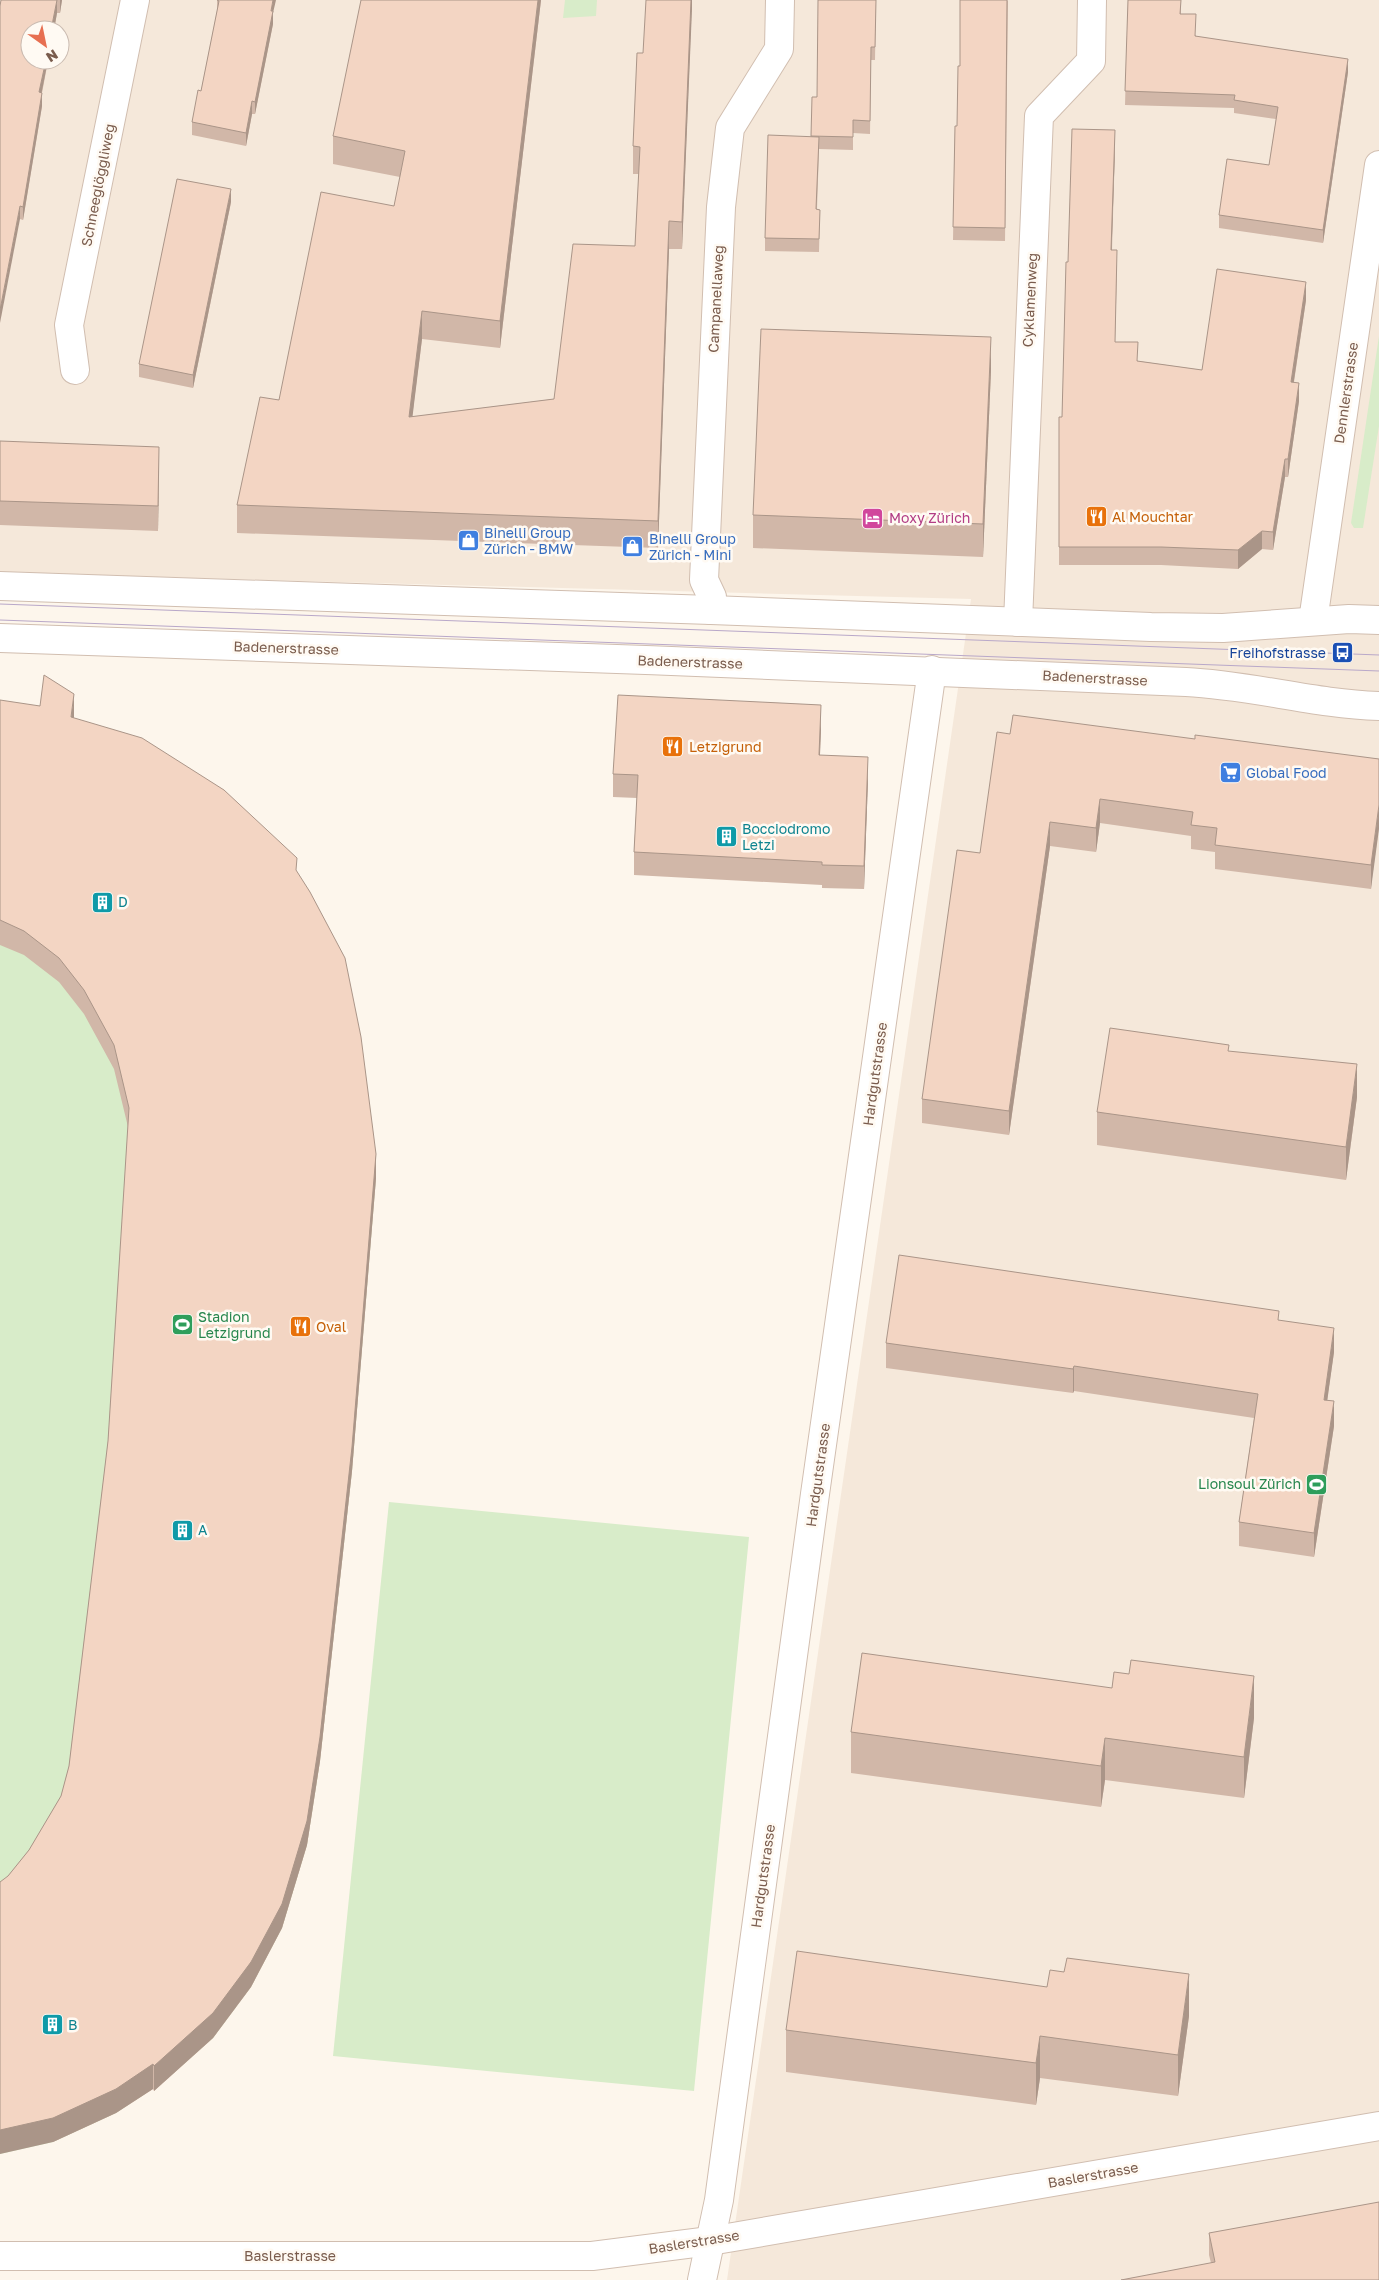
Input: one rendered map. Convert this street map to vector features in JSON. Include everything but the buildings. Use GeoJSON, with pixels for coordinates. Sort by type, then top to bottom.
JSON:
{"type":"FeatureCollection","features":[{"type":"Feature","properties":{"kind":"street","name":"Schneeglöggliweg"},"geometry":{"type":"LineString","coordinates":[[75,370],[69,326],[135,0]]}},
{"type":"Feature","properties":{"kind":"street","name":"Campanellaweg"},"geometry":{"type":"LineString","coordinates":[[711,610],[712,597],[704,580],[721,206],[730,128],[779,49],[780,0]]}},
{"type":"Feature","properties":{"kind":"street","name":"Cyklamenweg"},"geometry":{"type":"LineString","coordinates":[[1018,622],[1039,116],[1091,61],[1092,0]]}},
{"type":"Feature","properties":{"kind":"street","name":"Dennlerstrasse"},"geometry":{"type":"LineString","coordinates":[[1312,621],[1379,165]]}},
{"type":"Feature","properties":{"kind":"street"},"geometry":{"type":"LineString","coordinates":[[0,586],[1151,627],[1223,628],[1349,619],[1379,620]]}},
{"type":"Feature","properties":{"kind":"street","name":"Badenerstrasse"},"geometry":{"type":"LineString","coordinates":[[0,638],[932,670],[1200,682],[1250,688],[1304,698],[1379,706]]}},
{"type":"Feature","properties":{"kind":"street","name":"Hardgutstrasse"},"geometry":{"type":"LineString","coordinates":[[702,2280],[719,2200],[814,1504],[932,670]]}},
{"type":"Feature","properties":{"kind":"street","name":"Baslerstrasse"},"geometry":{"type":"LineString","coordinates":[[0,2256],[592,2256],[710,2241],[1379,2126]]}},
{"type":"Feature","properties":{"kind":"shaded area"},"geometry":{"type":"Polygon","coordinates":[[[0,0],[1379,0],[1379,2280],[727,2280],[971,599],[0,573],[0,0]]]}},
{"type":"Feature","properties":{"kind":"green space"},"geometry":{"type":"Polygon","coordinates":[[[565,0],[597,0],[596,16],[563,18],[565,0]]]}},
{"type":"Feature","properties":{"kind":"green space"},"geometry":{"type":"Polygon","coordinates":[[[1379,336],[1379,426],[1363,528],[1354,528],[1351,523],[1379,336]]]}},
{"type":"Feature","properties":{"kind":"green space","name":"Stadion Letzigrund"},"geometry":{"type":"Polygon","coordinates":[[[0,724],[361,1061],[376,1178],[352,1471],[320,1761],[307,1845],[282,1928],[251,1987],[213,2038],[167,2079],[116,2113],[53,2142],[0,2154],[0,724]]]}},
{"type":"Feature","properties":{"kind":"green space"},"geometry":{"type":"Polygon","coordinates":[[[389,1502],[749,1537],[694,2091],[333,2056],[389,1502]]]}},
{"type":"Feature","properties":{"kind":"tram line"},"geometry":{"type":"LineString","coordinates":[[0,604],[1379,655]]}},
{"type":"Feature","properties":{"kind":"tram line"},"geometry":{"type":"LineString","coordinates":[[0,620],[1379,671]]}},
{"type":"Feature","properties":{"kind":"place","name":"Al Mouchtar"},"geometry":{"type":"Point","coordinates":[1096,517]}},
{"type":"Feature","properties":{"kind":"place","name":"Moxy Zürich"},"geometry":{"type":"Point","coordinates":[873,518]}},
{"type":"Feature","properties":{"kind":"place","name":"Binelli Group Zürich - BMW"},"geometry":{"type":"Point","coordinates":[468,541]}},
{"type":"Feature","properties":{"kind":"place","name":"Binelli Group Zürich - Mini"},"geometry":{"type":"Point","coordinates":[633,547]}},
{"type":"Feature","properties":{"kind":"place","name":"Freihofstrasse"},"geometry":{"type":"Point","coordinates":[1342,653]}},
{"type":"Feature","properties":{"kind":"place","name":"Letzigrund"},"geometry":{"type":"Point","coordinates":[673,747]}},
{"type":"Feature","properties":{"kind":"place","name":"Global Food"},"geometry":{"type":"Point","coordinates":[1230,773]}},
{"type":"Feature","properties":{"kind":"place","name":"Bocciodromo Letzi"},"geometry":{"type":"Point","coordinates":[726,837]}},
{"type":"Feature","properties":{"kind":"place","name":"D"},"geometry":{"type":"Point","coordinates":[102,902]}},
{"type":"Feature","properties":{"kind":"place","name":"Stadion Letzigrund"},"geometry":{"type":"Point","coordinates":[182,1325]}},
{"type":"Feature","properties":{"kind":"place","name":"Oval"},"geometry":{"type":"Point","coordinates":[300,1327]}},
{"type":"Feature","properties":{"kind":"place","name":"Lionsoul Zürich"},"geometry":{"type":"Point","coordinates":[1317,1484]}},
{"type":"Feature","properties":{"kind":"place","name":"A"},"geometry":{"type":"Point","coordinates":[182,1530]}},
{"type":"Feature","properties":{"kind":"place","name":"B"},"geometry":{"type":"Point","coordinates":[52,2025]}}]}
